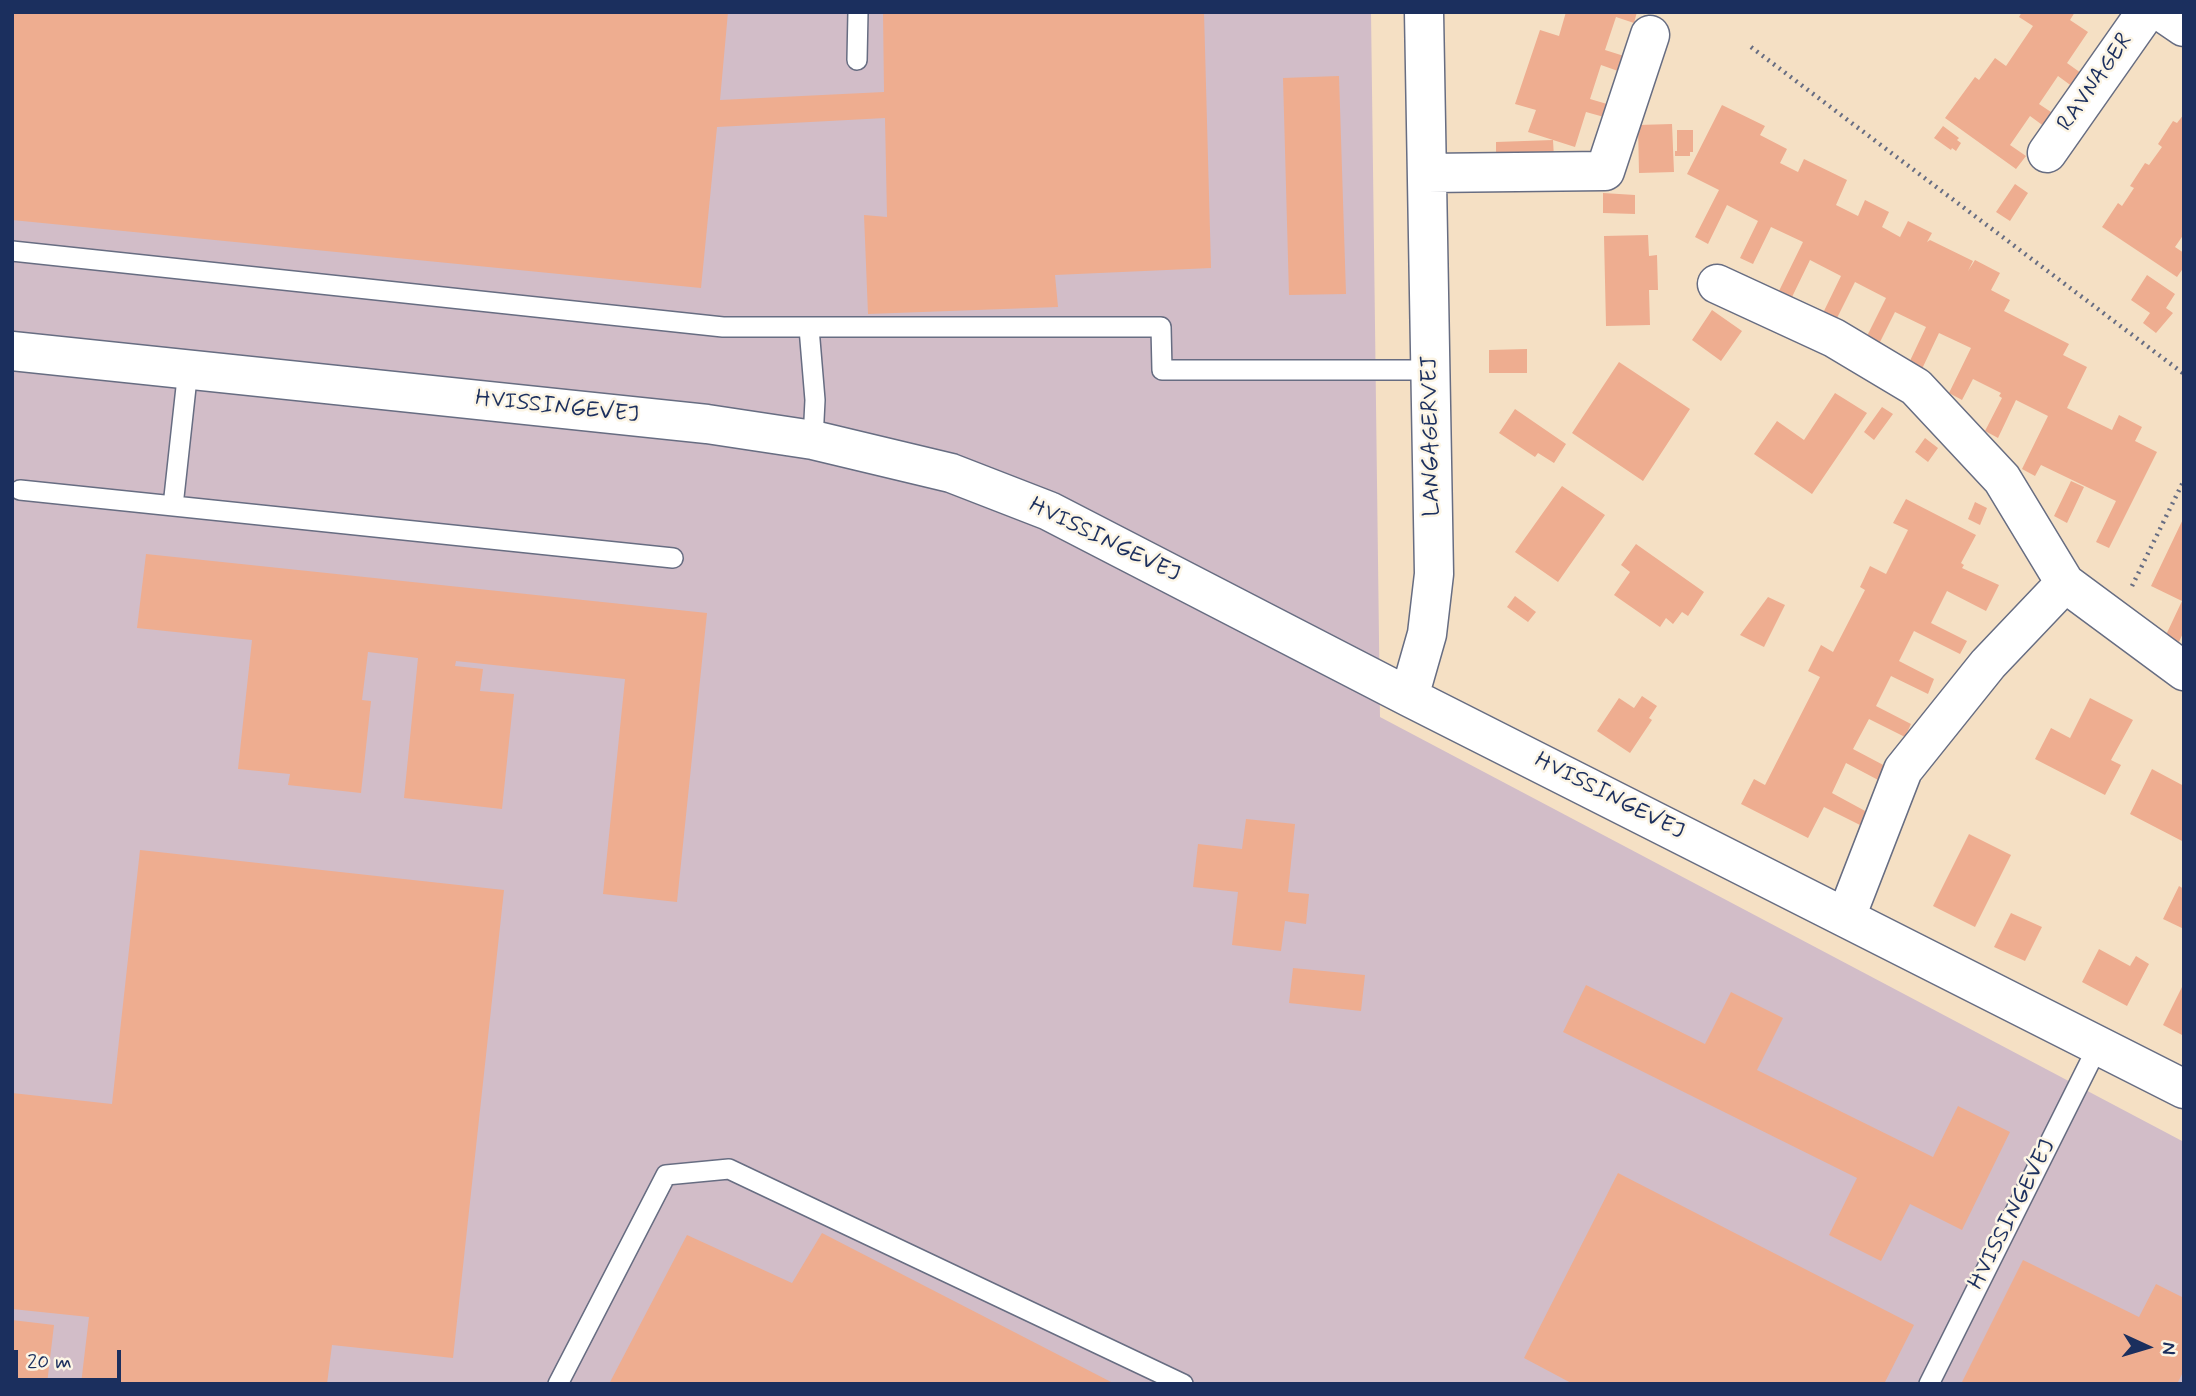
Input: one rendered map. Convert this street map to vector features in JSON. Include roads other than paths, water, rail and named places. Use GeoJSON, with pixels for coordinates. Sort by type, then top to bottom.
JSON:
{"type":"FeatureCollection","features":[{"type":"Feature","properties":{"kind":"street","name":"LANGAGERVEJ"},"geometry":{"type":"LineString","coordinates":[[1409,697],[1427,634],[1434,574],[1424,12]]}},
{"type":"Feature","properties":{"kind":"street","name":"RAVNAGER"},"geometry":{"type":"LineString","coordinates":[[2047,153],[2146,12]]}},
{"type":"Feature","properties":{"kind":"street"},"geometry":{"type":"LineString","coordinates":[[2162,12],[2184,27]]}},
{"type":"Feature","properties":{"kind":"street"},"geometry":{"type":"LineString","coordinates":[[1428,173],[1605,171],[1650,35]]}},
{"type":"Feature","properties":{"kind":"street"},"geometry":{"type":"LineString","coordinates":[[1717,284],[1834,338],[1916,387],[2002,479],[2065,583],[2184,671]]}},
{"type":"Feature","properties":{"kind":"street","name":"HVISSINGEVEJ"},"geometry":{"type":"LineString","coordinates":[[12,351],[693,422],[813,440],[951,473],[1049,511],[2184,1090]]}},
{"type":"Feature","properties":{"kind":"street"},"geometry":{"type":"LineString","coordinates":[[1846,917],[1903,770],[1988,664],[2065,583]]}},
{"type":"Feature","properties":{"kind":"lane"},"geometry":{"type":"LineString","coordinates":[[857,60],[858,12]]}},
{"type":"Feature","properties":{"kind":"lane"},"geometry":{"type":"LineString","coordinates":[[12,251],[723,327],[1161,327],[1162,370],[1431,370]]}},
{"type":"Feature","properties":{"kind":"lane"},"geometry":{"type":"LineString","coordinates":[[809,328],[815,400],[813,440]]}},
{"type":"Feature","properties":{"kind":"lane"},"geometry":{"type":"LineString","coordinates":[[173,506],[188,369]]}},
{"type":"Feature","properties":{"kind":"lane"},"geometry":{"type":"LineString","coordinates":[[20,490],[673,558]]}},
{"type":"Feature","properties":{"kind":"lane","name":"HVISSINGEVEJ"},"geometry":{"type":"LineString","coordinates":[[1929,1384],[2098,1046]]}},
{"type":"Feature","properties":{"kind":"lane"},"geometry":{"type":"LineString","coordinates":[[558,1384],[666,1175],[729,1169],[1183,1384]]}}]}
